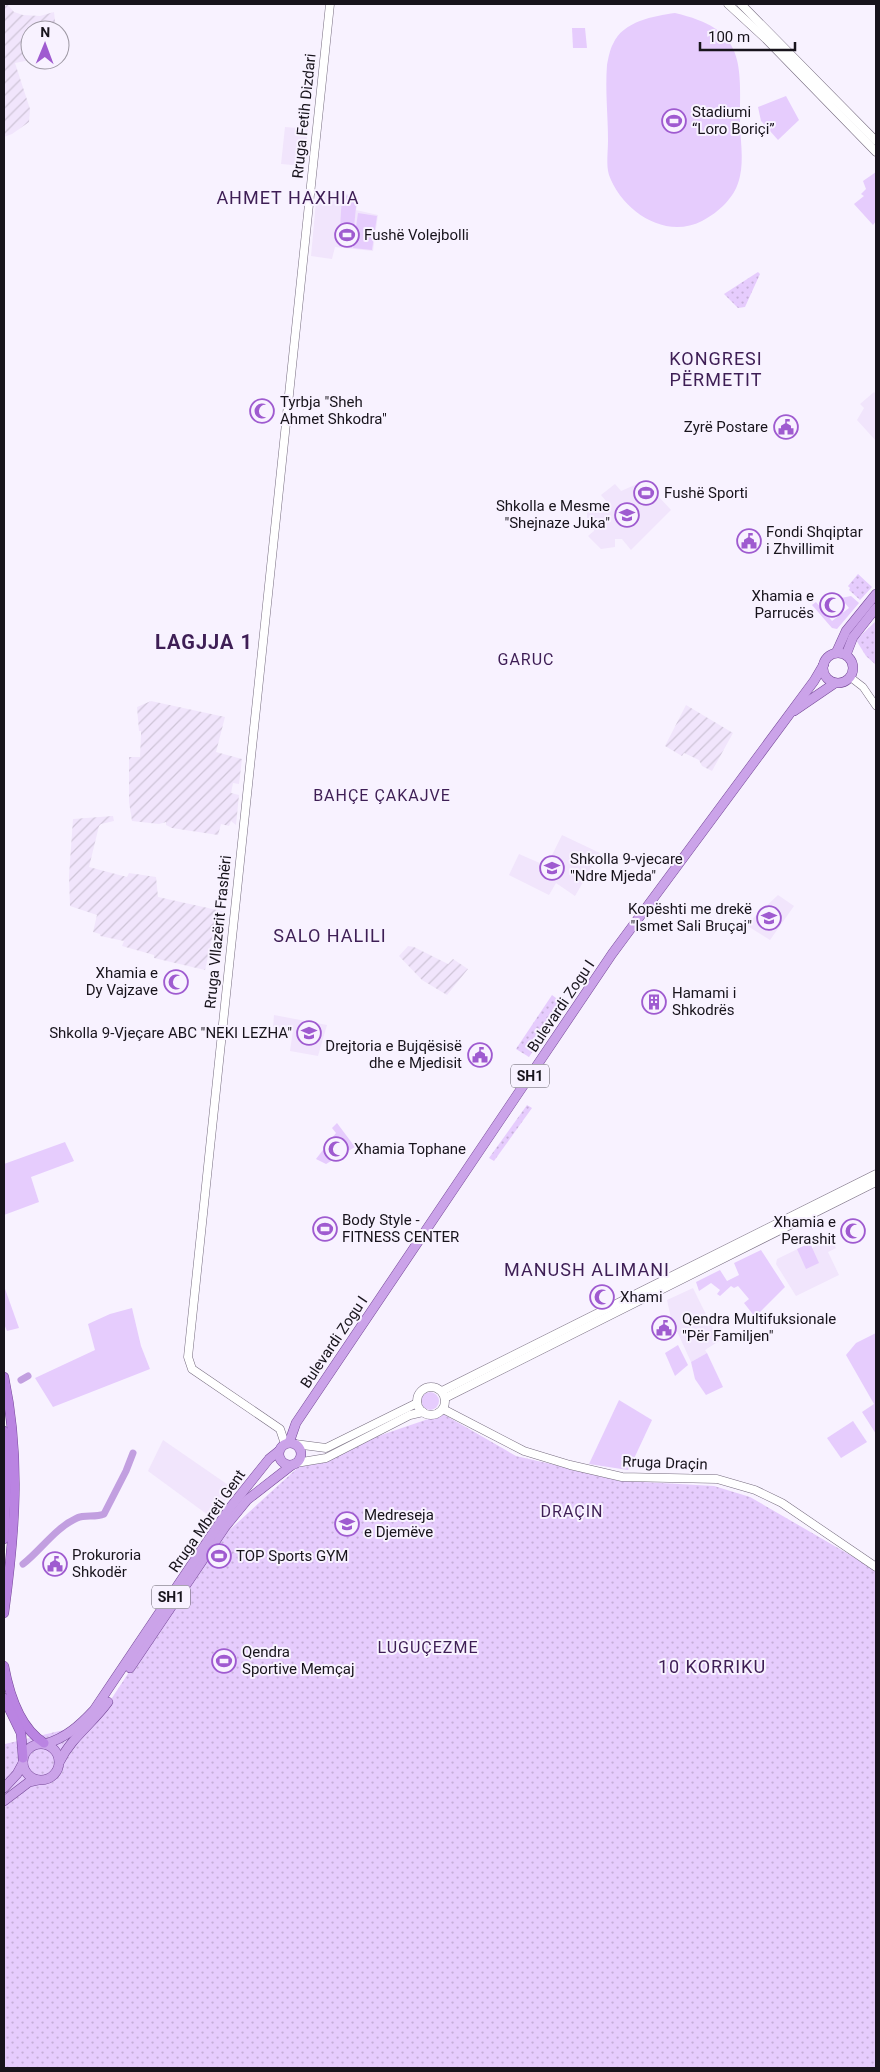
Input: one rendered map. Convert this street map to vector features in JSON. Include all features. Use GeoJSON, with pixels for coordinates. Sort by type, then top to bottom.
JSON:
{"type":"FeatureCollection","features":[{"type":"Feature","properties":{"kind":"highway"},"geometry":{"type":"LineString","coordinates":[[4,1378],[10,1413],[16,1473],[12,1543],[4,1613]]}},
{"type":"Feature","properties":{"kind":"highway"},"geometry":{"type":"LineString","coordinates":[[4,1431],[7,1472],[4,1539]]}},
{"type":"Feature","properties":{"kind":"highway"},"geometry":{"type":"LineString","coordinates":[[4,1666],[11,1693],[26,1725],[37,1739],[44,1744]]}},
{"type":"Feature","properties":{"kind":"highway"},"geometry":{"type":"LineString","coordinates":[[4,1698],[23,1741],[23,1761]]}},
{"type":"Feature","properties":{"kind":"main road","name":"Rruga Fetih Dizdari"},"geometry":{"type":"LineString","coordinates":[[277,497],[330,4]]}},
{"type":"Feature","properties":{"kind":"main road"},"geometry":{"type":"LineString","coordinates":[[728,4],[766,39],[876,152]]}},
{"type":"Feature","properties":{"kind":"main road"},"geometry":{"type":"LineString","coordinates":[[741,4],[876,141]]}},
{"type":"Feature","properties":{"kind":"main road","name":"Rruga Vllazërit Frashëri"},"geometry":{"type":"LineString","coordinates":[[277,497],[188,1362],[192,1369],[275,1424],[282,1432],[287,1445]]}},
{"type":"Feature","properties":{"kind":"main road"},"geometry":{"type":"LineString","coordinates":[[841,654],[846,632],[876,594]]}},
{"type":"Feature","properties":{"kind":"main road"},"geometry":{"type":"LineString","coordinates":[[841,654],[853,665],[850,678],[836,683],[824,674],[824,664],[829,657],[841,654],[876,608]]}},
{"type":"Feature","properties":{"kind":"main road","name":"Bulevardi Zogu I"},"geometry":{"type":"LineString","coordinates":[[287,1445],[296,1422],[612,954],[814,681],[824,664]]}},
{"type":"Feature","properties":{"kind":"main road","name":"Bulevardi Zogu I"},"geometry":{"type":"LineString","coordinates":[[786,717],[836,683]]}},
{"type":"Feature","properties":{"kind":"main road"},"geometry":{"type":"LineString","coordinates":[[443,1395],[876,1174]]}},
{"type":"Feature","properties":{"kind":"main road"},"geometry":{"type":"LineString","coordinates":[[443,1395],[876,1182]]}},
{"type":"Feature","properties":{"kind":"main road"},"geometry":{"type":"LineString","coordinates":[[434,1387],[443,1395],[443,1409],[432,1415],[424,1412],[417,1403],[418,1394],[425,1388],[434,1387]]}},
{"type":"Feature","properties":{"kind":"main road"},"geometry":{"type":"LineString","coordinates":[[287,1445],[326,1448],[417,1403]]}},
{"type":"Feature","properties":{"kind":"main road","name":"Rruga Draçin"},"geometry":{"type":"LineString","coordinates":[[443,1409],[524,1451],[570,1465],[622,1476],[717,1479],[755,1490],[782,1503],[876,1567]]}},
{"type":"Feature","properties":{"kind":"main road"},"geometry":{"type":"LineString","coordinates":[[287,1445],[280,1460],[286,1464],[326,1458],[410,1415],[424,1412]]}},
{"type":"Feature","properties":{"kind":"main road"},"geometry":{"type":"LineString","coordinates":[[287,1445],[301,1453],[294,1464]]}},
{"type":"Feature","properties":{"kind":"main road","name":"Rruga Mbreti Gent"},"geometry":{"type":"LineString","coordinates":[[23,1761],[31,1746],[58,1740],[75,1729],[94,1710],[230,1509],[269,1459],[287,1445]]}},
{"type":"Feature","properties":{"kind":"main road","name":"Rruga Mbreti Gent"},"geometry":{"type":"LineString","coordinates":[[38,1780],[51,1777],[59,1767],[66,1748],[104,1707],[242,1507],[255,1492],[294,1464]]}},
{"type":"Feature","properties":{"kind":"main road"},"geometry":{"type":"LineString","coordinates":[[44,1744],[58,1753],[60,1761]]}},
{"type":"Feature","properties":{"kind":"main road"},"geometry":{"type":"LineString","coordinates":[[23,1761],[25,1771],[31,1777],[38,1780]]}},
{"type":"Feature","properties":{"kind":"main road","name":"SH1"},"geometry":{"type":"LineString","coordinates":[[4,1788],[17,1774],[23,1761]]}},
{"type":"Feature","properties":{"kind":"main road","name":"SH1"},"geometry":{"type":"LineString","coordinates":[[4,1801],[29,1782],[38,1780]]}},
{"type":"Feature","properties":{"kind":"street"},"geometry":{"type":"LineString","coordinates":[[850,678],[863,686],[876,706]]}},
{"type":"Feature","properties":{"kind":"shaded area"},"geometry":{"type":"Polygon","coordinates":[[[4,4],[7,4],[14,12],[23,15],[40,16],[54,12],[55,20],[20,20],[20,62],[15,63],[30,109],[29,122],[12,134],[4,137],[4,4]]]}},
{"type":"Feature","properties":{"kind":"shaded area","name":"Stadiumi “Loro Boriçi”"},"geometry":{"type":"Polygon","coordinates":[[[675,13],[714,28],[726,38],[733,49],[738,63],[740,79],[742,156],[738,184],[726,203],[702,221],[688,226],[674,227],[646,219],[624,200],[615,188],[609,175],[607,162],[606,84],[609,57],[612,46],[618,36],[631,25],[640,21],[675,13]]]}},
{"type":"Feature","properties":{"kind":"shaded area"},"geometry":{"type":"Polygon","coordinates":[[[572,28],[585,28],[587,48],[573,48],[572,28]]]}},
{"type":"Feature","properties":{"kind":"shaded area"},"geometry":{"type":"Polygon","coordinates":[[[786,96],[799,120],[778,140],[761,121],[758,107],[786,96]]]}},
{"type":"Feature","properties":{"kind":"shaded area"},"geometry":{"type":"Polygon","coordinates":[[[297,125],[308,127],[304,166],[281,164],[285,127],[297,128],[297,125]]]}},
{"type":"Feature","properties":{"kind":"shaded area"},"geometry":{"type":"Polygon","coordinates":[[[876,172],[876,221],[873,225],[854,204],[864,196],[861,194],[866,189],[863,181],[876,172]]]}},
{"type":"Feature","properties":{"kind":"shaded area"},"geometry":{"type":"Polygon","coordinates":[[[317,191],[359,197],[356,210],[378,215],[373,251],[335,247],[332,259],[311,256],[317,191]]]}},
{"type":"Feature","properties":{"kind":"shaded area"},"geometry":{"type":"Polygon","coordinates":[[[342,195],[357,197],[352,248],[339,246],[342,195]]]}},
{"type":"Feature","properties":{"kind":"shaded area"},"geometry":{"type":"Polygon","coordinates":[[[358,213],[377,216],[372,250],[353,248],[358,213]]]}},
{"type":"Feature","properties":{"kind":"shaded area"},"geometry":{"type":"Polygon","coordinates":[[[758,272],[760,274],[745,307],[738,308],[724,294],[758,272]]]}},
{"type":"Feature","properties":{"kind":"shaded area"},"geometry":{"type":"Polygon","coordinates":[[[874,392],[876,394],[876,441],[857,420],[864,408],[860,404],[874,392]]]}},
{"type":"Feature","properties":{"kind":"shaded area","name":"Shkolla e Mesme \"Shejnaze Juka\""},"geometry":{"type":"Polygon","coordinates":[[[644,481],[671,510],[631,550],[622,539],[615,539],[615,547],[601,549],[588,536],[594,531],[593,522],[587,522],[587,510],[607,502],[601,495],[615,484],[621,491],[644,481]]]}},
{"type":"Feature","properties":{"kind":"shaded area"},"geometry":{"type":"Polygon","coordinates":[[[858,574],[872,587],[860,600],[849,590],[848,586],[858,574]]]}},
{"type":"Feature","properties":{"kind":"shaded area"},"geometry":{"type":"Polygon","coordinates":[[[851,596],[859,603],[837,629],[832,628],[812,605],[816,602],[832,621],[849,608],[841,598],[851,596]]]}},
{"type":"Feature","properties":{"kind":"shaded area"},"geometry":{"type":"Polygon","coordinates":[[[876,621],[876,665],[866,656],[856,640],[876,621]]]}},
{"type":"Feature","properties":{"kind":"shaded area"},"geometry":{"type":"Polygon","coordinates":[[[151,701],[225,717],[216,752],[242,759],[239,784],[233,783],[231,793],[239,795],[236,825],[231,821],[229,826],[221,824],[218,835],[172,828],[166,825],[166,822],[159,824],[132,821],[129,802],[129,757],[140,757],[141,731],[139,731],[137,707],[151,701]]]}},
{"type":"Feature","properties":{"kind":"shaded area"},"geometry":{"type":"Polygon","coordinates":[[[686,705],[733,733],[712,771],[702,766],[699,760],[684,753],[682,756],[665,746],[686,705]]]}},
{"type":"Feature","properties":{"kind":"shaded area"},"geometry":{"type":"Polygon","coordinates":[[[113,816],[114,821],[99,826],[89,867],[127,877],[129,873],[156,877],[158,897],[226,912],[224,931],[214,930],[205,970],[154,958],[154,955],[122,946],[124,941],[100,936],[100,934],[93,932],[97,915],[70,906],[69,876],[73,819],[113,816]]]}},
{"type":"Feature","properties":{"kind":"shaded area","name":"Shkolla 9-vjecare \"Ndre Mjeda\""},"geometry":{"type":"Polygon","coordinates":[[[562,835],[600,853],[575,896],[556,883],[549,895],[509,875],[519,854],[542,864],[548,863],[562,835]]]}},
{"type":"Feature","properties":{"kind":"shaded area","name":"Kopështi me drekë \"Ismet Sali Bruçaj\""},"geometry":{"type":"Polygon","coordinates":[[[778,895],[794,906],[770,940],[746,925],[778,895]]]}},
{"type":"Feature","properties":{"kind":"shaded area"},"geometry":{"type":"Polygon","coordinates":[[[408,946],[414,947],[448,964],[453,959],[468,969],[447,995],[422,980],[399,956],[408,946]]]}},
{"type":"Feature","properties":{"kind":"shaded area"},"geometry":{"type":"Polygon","coordinates":[[[552,995],[564,1004],[529,1057],[516,1049],[552,995]]]}},
{"type":"Feature","properties":{"kind":"shaded area","name":"Shkolla 9-Vjeçare ABC \"NEKI LEZHA\""},"geometry":{"type":"Polygon","coordinates":[[[274,1015],[327,1025],[318,1056],[290,1051],[293,1030],[273,1028],[274,1015]]]}},
{"type":"Feature","properties":{"kind":"shaded area"},"geometry":{"type":"Polygon","coordinates":[[[527,1105],[532,1108],[494,1161],[489,1158],[527,1105]]]}},
{"type":"Feature","properties":{"kind":"shaded area"},"geometry":{"type":"Polygon","coordinates":[[[337,1123],[355,1147],[326,1164],[316,1159],[336,1133],[332,1128],[337,1123]]]}},
{"type":"Feature","properties":{"kind":"shaded area"},"geometry":{"type":"Polygon","coordinates":[[[65,1142],[74,1161],[31,1177],[39,1202],[4,1215],[4,1164],[65,1142]]]}},
{"type":"Feature","properties":{"kind":"shaded area"},"geometry":{"type":"Polygon","coordinates":[[[831,1238],[836,1248],[828,1252],[839,1275],[796,1296],[776,1264],[777,1259],[810,1243],[812,1248],[831,1238]]]}},
{"type":"Feature","properties":{"kind":"shaded area"},"geometry":{"type":"Polygon","coordinates":[[[810,1243],[819,1263],[806,1269],[797,1249],[810,1243]]]}},
{"type":"Feature","properties":{"kind":"shaded area"},"geometry":{"type":"Polygon","coordinates":[[[761,1250],[785,1287],[755,1317],[744,1303],[749,1299],[738,1286],[734,1288],[731,1286],[720,1296],[717,1294],[720,1290],[711,1283],[699,1291],[696,1282],[720,1270],[727,1281],[739,1275],[734,1263],[761,1250]]]}},
{"type":"Feature","properties":{"kind":"shaded area"},"geometry":{"type":"Polygon","coordinates":[[[4,1286],[19,1328],[7,1331],[4,1324],[4,1286]]]}},
{"type":"Feature","properties":{"kind":"shaded area"},"geometry":{"type":"Polygon","coordinates":[[[693,1288],[719,1341],[705,1350],[707,1353],[691,1362],[671,1318],[667,1300],[693,1288]]]}},
{"type":"Feature","properties":{"kind":"shaded area"},"geometry":{"type":"Polygon","coordinates":[[[132,1308],[141,1346],[150,1369],[53,1407],[35,1378],[95,1350],[88,1324],[110,1314],[132,1308]]]}},
{"type":"Feature","properties":{"kind":"shaded area"},"geometry":{"type":"Polygon","coordinates":[[[876,1333],[876,1434],[862,1412],[874,1404],[846,1355],[856,1343],[876,1333]]]}},
{"type":"Feature","properties":{"kind":"shaded area"},"geometry":{"type":"Polygon","coordinates":[[[678,1345],[688,1365],[675,1376],[665,1353],[678,1345]]]}},
{"type":"Feature","properties":{"kind":"shaded area"},"geometry":{"type":"Polygon","coordinates":[[[707,1353],[723,1387],[706,1395],[695,1379],[691,1362],[707,1353]]]}},
{"type":"Feature","properties":{"kind":"shaded area"},"geometry":{"type":"Polygon","coordinates":[[[430,1392],[436,1395],[439,1401],[436,1407],[430,1410],[424,1407],[421,1401],[424,1395],[430,1392]]]}},
{"type":"Feature","properties":{"kind":"shaded area"},"geometry":{"type":"Polygon","coordinates":[[[619,1400],[652,1420],[631,1465],[628,1470],[589,1464],[619,1400]]]}},
{"type":"Feature","properties":{"kind":"shaded area"},"geometry":{"type":"Polygon","coordinates":[[[443,1414],[516,1456],[625,1481],[714,1486],[750,1497],[876,1570],[876,2068],[4,2068],[4,1720],[5,1744],[93,1723],[106,1707],[213,1545],[305,1461],[443,1414]]]}},
{"type":"Feature","properties":{"kind":"shaded area"},"geometry":{"type":"Polygon","coordinates":[[[853,1421],[867,1442],[841,1458],[827,1438],[853,1421]]]}},
{"type":"Feature","properties":{"kind":"shaded area"},"geometry":{"type":"Polygon","coordinates":[[[163,1440],[234,1489],[212,1518],[148,1471],[163,1440]]]}},
{"type":"Feature","properties":{"kind":"waterway"},"geometry":{"type":"LineString","coordinates":[[21,1380],[28,1376]]}},
{"type":"Feature","properties":{"kind":"waterway"},"geometry":{"type":"LineString","coordinates":[[23,1564],[69,1522],[80,1517],[104,1514],[133,1453]]}},
{"type":"Feature","properties":{"kind":"place","name":"Stadiumi “Loro Boriçi”"},"geometry":{"type":"Point","coordinates":[674,121]}},
{"type":"Feature","properties":{"kind":"place","name":"Fushë Volejbolli"},"geometry":{"type":"Point","coordinates":[347,235]}},
{"type":"Feature","properties":{"kind":"place","name":"Tyrbja \"Sheh Ahmet Shkodra\""},"geometry":{"type":"Point","coordinates":[262,411]}},
{"type":"Feature","properties":{"kind":"place","name":"Zyrë Postare"},"geometry":{"type":"Point","coordinates":[786,427]}},
{"type":"Feature","properties":{"kind":"place","name":"Fushë Sporti"},"geometry":{"type":"Point","coordinates":[646,493]}},
{"type":"Feature","properties":{"kind":"place","name":"Shkolla e Mesme \"Shejnaze Juka\""},"geometry":{"type":"Point","coordinates":[627,515]}},
{"type":"Feature","properties":{"kind":"place","name":"Fondi Shqiptar i Zhvillimit"},"geometry":{"type":"Point","coordinates":[749,541]}},
{"type":"Feature","properties":{"kind":"place","name":"Xhamia e Parrucës"},"geometry":{"type":"Point","coordinates":[832,605]}},
{"type":"Feature","properties":{"kind":"place","name":"Shkolla 9-vjecare \"Ndre Mjeda\""},"geometry":{"type":"Point","coordinates":[552,868]}},
{"type":"Feature","properties":{"kind":"place","name":"Kopështi me drekë \"Ismet Sali Bruçaj\""},"geometry":{"type":"Point","coordinates":[769,918]}},
{"type":"Feature","properties":{"kind":"place","name":"Xhamia e Dy Vajzave"},"geometry":{"type":"Point","coordinates":[176,982]}},
{"type":"Feature","properties":{"kind":"place","name":"Hamami i Shkodrës"},"geometry":{"type":"Point","coordinates":[654,1002]}},
{"type":"Feature","properties":{"kind":"place","name":"Shkolla 9-Vjeçare ABC \"NEKI LEZHA\""},"geometry":{"type":"Point","coordinates":[309,1033]}},
{"type":"Feature","properties":{"kind":"place","name":"Drejtoria e Bujqësisë dhe e Mjedisit"},"geometry":{"type":"Point","coordinates":[480,1055]}},
{"type":"Feature","properties":{"kind":"place","name":"Xhamia Tophane"},"geometry":{"type":"Point","coordinates":[336,1149]}},
{"type":"Feature","properties":{"kind":"place","name":"Body Style - FITNESS CENTER"},"geometry":{"type":"Point","coordinates":[325,1229]}},
{"type":"Feature","properties":{"kind":"place","name":"Xhamia e Perashit"},"geometry":{"type":"Point","coordinates":[853,1231]}},
{"type":"Feature","properties":{"kind":"place","name":"Xhami"},"geometry":{"type":"Point","coordinates":[602,1297]}},
{"type":"Feature","properties":{"kind":"place","name":"Qendra Multifuksionale \"Për Familjen\""},"geometry":{"type":"Point","coordinates":[664,1328]}},
{"type":"Feature","properties":{"kind":"place","name":"Medreseja e Djemëve"},"geometry":{"type":"Point","coordinates":[347,1524]}},
{"type":"Feature","properties":{"kind":"place","name":"TOP Sports GYM"},"geometry":{"type":"Point","coordinates":[219,1556]}},
{"type":"Feature","properties":{"kind":"place","name":"Prokuroria Shkodër"},"geometry":{"type":"Point","coordinates":[55,1564]}},
{"type":"Feature","properties":{"kind":"place","name":"Qendra Sportive Memçaj"},"geometry":{"type":"Point","coordinates":[224,1661]}},
{"type":"Feature","properties":{"kind":"district","name":"AHMET HAXHIA"},"geometry":{"type":"Point","coordinates":[288,198]}},
{"type":"Feature","properties":{"kind":"district","name":"KONGRESI PËRMETIT"},"geometry":{"type":"Point","coordinates":[716,369]}},
{"type":"Feature","properties":{"kind":"district","name":"LAGJJA 1"},"geometry":{"type":"Point","coordinates":[204,642]}},
{"type":"Feature","properties":{"kind":"district","name":"GARUC"},"geometry":{"type":"Point","coordinates":[526,659]}},
{"type":"Feature","properties":{"kind":"district","name":"BAHÇE ÇAKAJVE"},"geometry":{"type":"Point","coordinates":[382,795]}},
{"type":"Feature","properties":{"kind":"district","name":"SALO HALILI"},"geometry":{"type":"Point","coordinates":[330,936]}},
{"type":"Feature","properties":{"kind":"district","name":"MANUSH ALIMANI"},"geometry":{"type":"Point","coordinates":[587,1270]}},
{"type":"Feature","properties":{"kind":"district","name":"DRAÇIN"},"geometry":{"type":"Point","coordinates":[572,1511]}},
{"type":"Feature","properties":{"kind":"district","name":"LUGUÇEZME"},"geometry":{"type":"Point","coordinates":[428,1647]}},
{"type":"Feature","properties":{"kind":"district","name":"10 KORRIKU"},"geometry":{"type":"Point","coordinates":[712,1667]}}]}
